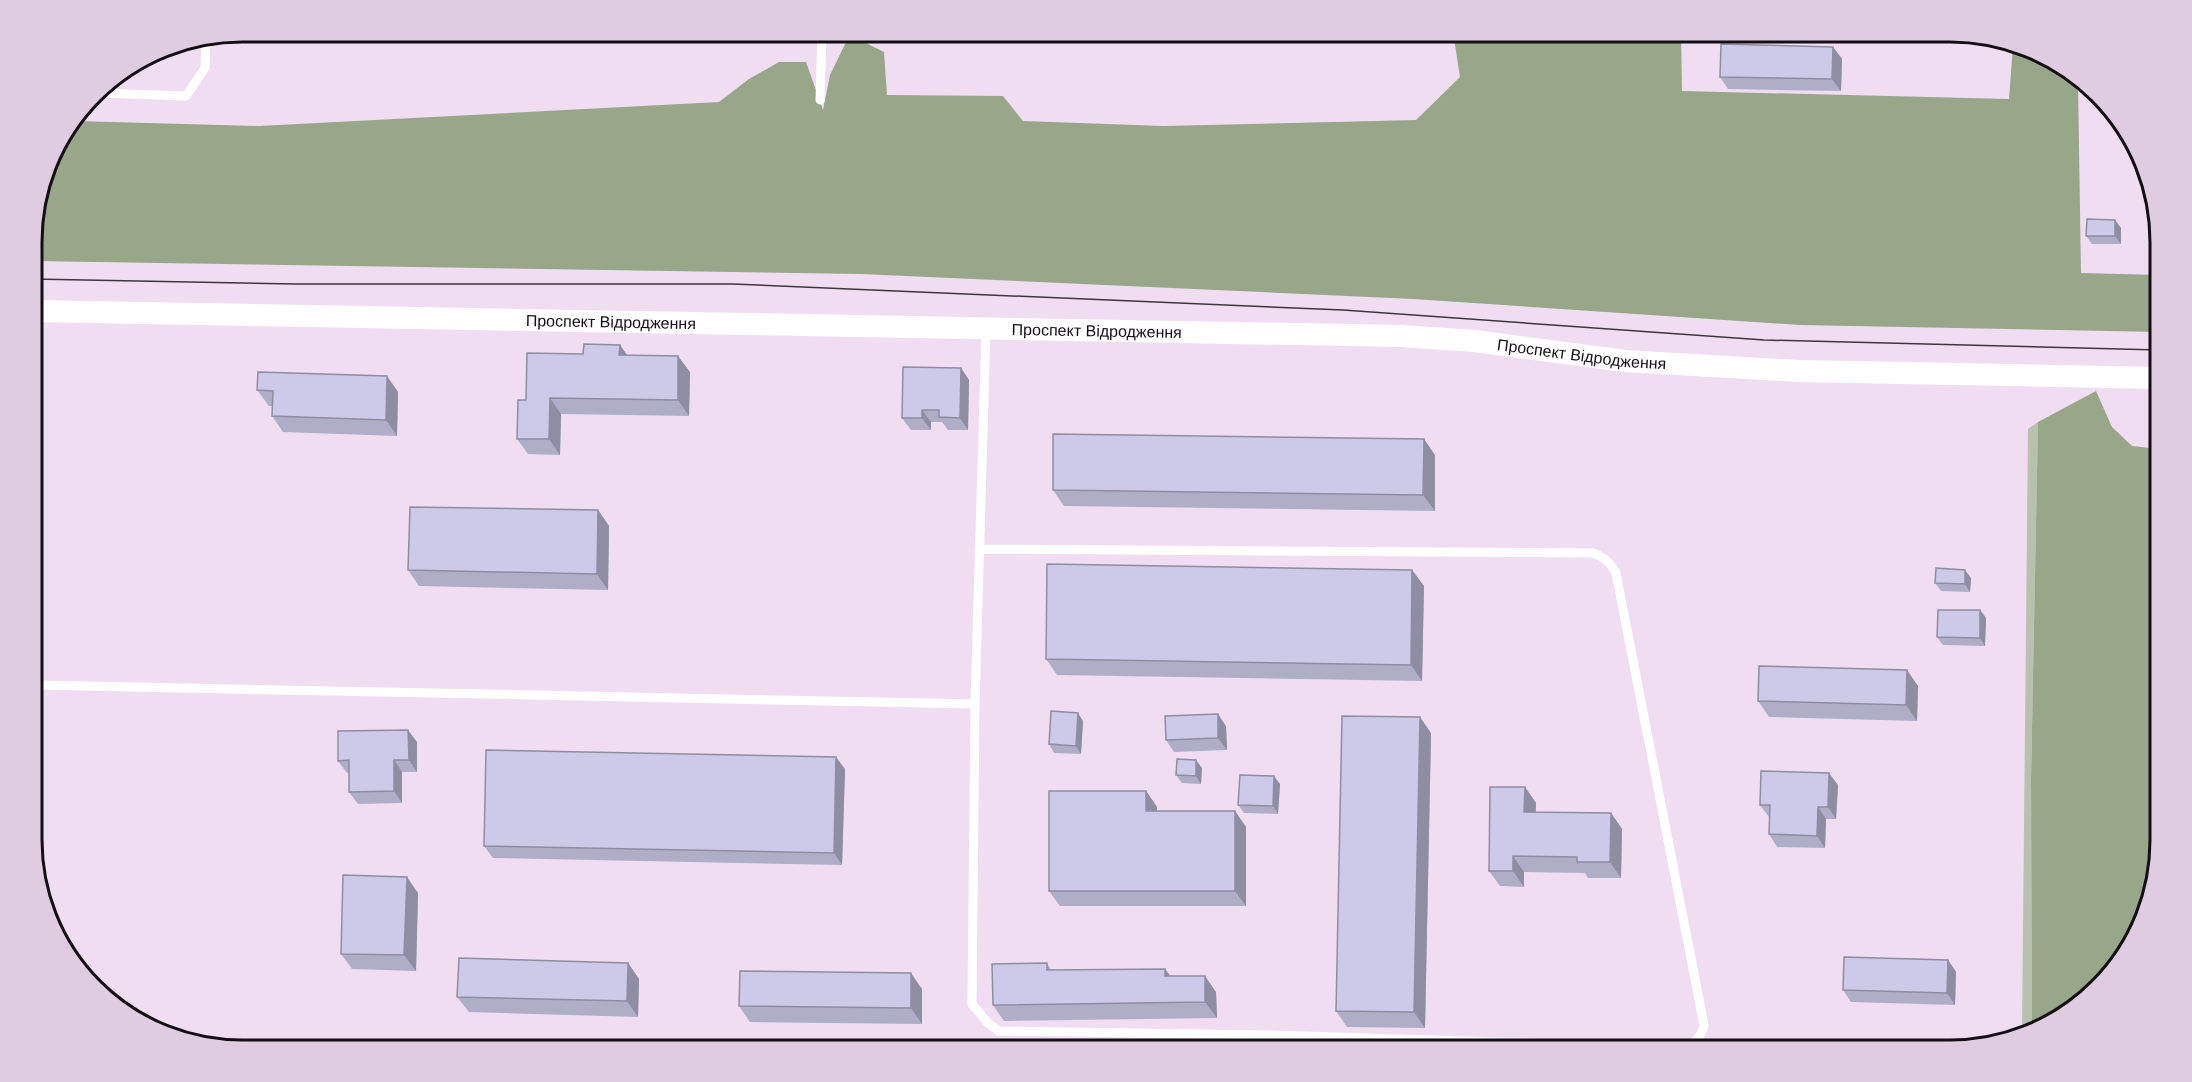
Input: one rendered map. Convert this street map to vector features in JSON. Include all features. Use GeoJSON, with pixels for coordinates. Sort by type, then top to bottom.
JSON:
{"type":"FeatureCollection","features":[{"type":"Feature","properties":{"kind":"street","name":"Проспект Відродження"},"geometry":{"type":"LineString","coordinates":[[42,311],[1401,336],[1475,341],[1625,361],[1799,371],[2150,378]]}},
{"type":"Feature","properties":{"kind":"lane"},"geometry":{"type":"LineString","coordinates":[[820,100],[822,42]]}},
{"type":"Feature","properties":{"kind":"lane"},"geometry":{"type":"LineString","coordinates":[[109,93],[186,96],[205,68],[206,46]]}},
{"type":"Feature","properties":{"kind":"lane"},"geometry":{"type":"LineString","coordinates":[[986,330],[975,704],[972,1005],[983,1019],[999,1031],[1444,1040]]}},
{"type":"Feature","properties":{"kind":"lane"},"geometry":{"type":"LineString","coordinates":[[979,549],[1593,553],[1602,556],[1616,573],[1704,1025],[1701,1036],[1697,1040]]}},
{"type":"Feature","properties":{"kind":"lane"},"geometry":{"type":"LineString","coordinates":[[42,685],[975,704]]}},
{"type":"Feature","properties":{"kind":"green space"},"geometry":{"type":"Polygon","coordinates":[[[846,42],[864,42],[884,52],[887,95],[1003,96],[1023,121],[1163,126],[1416,120],[1460,77],[1455,42],[1681,42],[1682,91],[2009,99],[2013,52],[2039,63],[2078,89],[2081,273],[2150,275],[2150,332],[1800,325],[1413,299],[861,274],[42,261],[42,229],[49,190],[57,165],[82,121],[259,126],[719,102],[749,79],[779,62],[806,62],[823,110],[830,75],[846,42]]]}},
{"type":"Feature","properties":{"kind":"green space"},"geometry":{"type":"Polygon","coordinates":[[[2096,391],[2112,427],[2132,446],[2150,448],[2150,853],[2139,905],[2116,951],[2082,990],[2061,1006],[2032,1022],[2031,779],[2038,422],[2096,391]]]}},
{"type":"Feature","properties":{"kind":"green space"},"geometry":{"type":"Polygon","coordinates":[[[2038,422],[2031,779],[2032,1022],[2022,1026],[2028,429],[2038,422]]]}},
{"type":"Feature","properties":{"kind":"building"},"geometry":{"type":"Polygon","coordinates":[[[1721,44],[1833,47],[1832,79],[1720,77],[1721,44]]]}},
{"type":"Feature","properties":{"kind":"building"},"geometry":{"type":"Polygon","coordinates":[[[2087,219],[2115,220],[2115,236],[2086,236],[2087,219]]]}},
{"type":"Feature","properties":{"kind":"building"},"geometry":{"type":"Polygon","coordinates":[[[584,344],[620,345],[619,355],[678,356],[678,400],[550,398],[549,439],[517,439],[518,400],[526,400],[527,353],[583,354],[584,344]]]}},
{"type":"Feature","properties":{"kind":"building"},"geometry":{"type":"Polygon","coordinates":[[[903,367],[961,368],[960,418],[939,417],[939,410],[922,410],[922,418],[902,418],[903,367]]]}},
{"type":"Feature","properties":{"kind":"building"},"geometry":{"type":"Polygon","coordinates":[[[258,372],[387,376],[386,420],[272,416],[273,391],[257,390],[258,372]]]}},
{"type":"Feature","properties":{"kind":"building"},"geometry":{"type":"Polygon","coordinates":[[[1053,434],[1424,439],[1423,495],[1053,490],[1053,434]]]}},
{"type":"Feature","properties":{"kind":"building"},"geometry":{"type":"Polygon","coordinates":[[[410,507],[598,510],[597,574],[408,570],[410,507]]]}},
{"type":"Feature","properties":{"kind":"building"},"geometry":{"type":"Polygon","coordinates":[[[1047,564],[1412,570],[1411,665],[1046,659],[1047,564]]]}},
{"type":"Feature","properties":{"kind":"building"},"geometry":{"type":"Polygon","coordinates":[[[1936,568],[1965,570],[1965,584],[1935,583],[1936,568]]]}},
{"type":"Feature","properties":{"kind":"building"},"geometry":{"type":"Polygon","coordinates":[[[1938,610],[1980,610],[1980,638],[1937,637],[1938,610]]]}},
{"type":"Feature","properties":{"kind":"building"},"geometry":{"type":"Polygon","coordinates":[[[1759,666],[1907,670],[1906,705],[1758,701],[1759,666]]]}},
{"type":"Feature","properties":{"kind":"building"},"geometry":{"type":"Polygon","coordinates":[[[1051,711],[1078,713],[1076,746],[1049,744],[1051,711]]]}},
{"type":"Feature","properties":{"kind":"building"},"geometry":{"type":"Polygon","coordinates":[[[1218,714],[1218,738],[1166,740],[1165,716],[1218,714]]]}},
{"type":"Feature","properties":{"kind":"building"},"geometry":{"type":"Polygon","coordinates":[[[1342,716],[1420,717],[1414,1012],[1336,1011],[1342,716]]]}},
{"type":"Feature","properties":{"kind":"building"},"geometry":{"type":"Polygon","coordinates":[[[408,730],[409,760],[394,760],[394,791],[349,792],[349,760],[338,761],[338,731],[408,730]]]}},
{"type":"Feature","properties":{"kind":"building"},"geometry":{"type":"Polygon","coordinates":[[[486,750],[836,757],[834,853],[484,846],[486,750]]]}},
{"type":"Feature","properties":{"kind":"building"},"geometry":{"type":"Polygon","coordinates":[[[1177,759],[1196,760],[1196,776],[1176,775],[1177,759]]]}},
{"type":"Feature","properties":{"kind":"building"},"geometry":{"type":"Polygon","coordinates":[[[1761,771],[1829,773],[1828,807],[1818,807],[1817,836],[1769,834],[1770,805],[1760,805],[1761,771]]]}},
{"type":"Feature","properties":{"kind":"building"},"geometry":{"type":"Polygon","coordinates":[[[1240,775],[1274,776],[1273,806],[1238,805],[1240,775]]]}},
{"type":"Feature","properties":{"kind":"building"},"geometry":{"type":"Polygon","coordinates":[[[1490,787],[1525,787],[1524,812],[1611,813],[1610,862],[1577,862],[1577,857],[1513,856],[1513,871],[1489,871],[1490,787]]]}},
{"type":"Feature","properties":{"kind":"building"},"geometry":{"type":"Polygon","coordinates":[[[1049,791],[1146,791],[1146,811],[1235,811],[1235,891],[1049,891],[1049,791]]]}},
{"type":"Feature","properties":{"kind":"building"},"geometry":{"type":"Polygon","coordinates":[[[343,875],[407,877],[404,955],[341,954],[343,875]]]}},
{"type":"Feature","properties":{"kind":"building"},"geometry":{"type":"Polygon","coordinates":[[[1844,957],[1948,960],[1947,993],[1843,990],[1844,957]]]}},
{"type":"Feature","properties":{"kind":"building"},"geometry":{"type":"Polygon","coordinates":[[[459,958],[628,963],[627,1001],[457,997],[459,958]]]}},
{"type":"Feature","properties":{"kind":"building"},"geometry":{"type":"Polygon","coordinates":[[[1047,963],[1047,970],[1165,969],[1165,976],[1205,976],[1205,1002],[993,1005],[992,964],[1047,963]]]}},
{"type":"Feature","properties":{"kind":"building"},"geometry":{"type":"Polygon","coordinates":[[[740,971],[911,973],[911,1008],[739,1006],[740,971]]]}},
{"type":"Feature","properties":{"kind":"tram line"},"geometry":{"type":"LineString","coordinates":[[42,279],[296,284],[733,284],[1343,310],[1764,340],[2150,350]]}}]}
